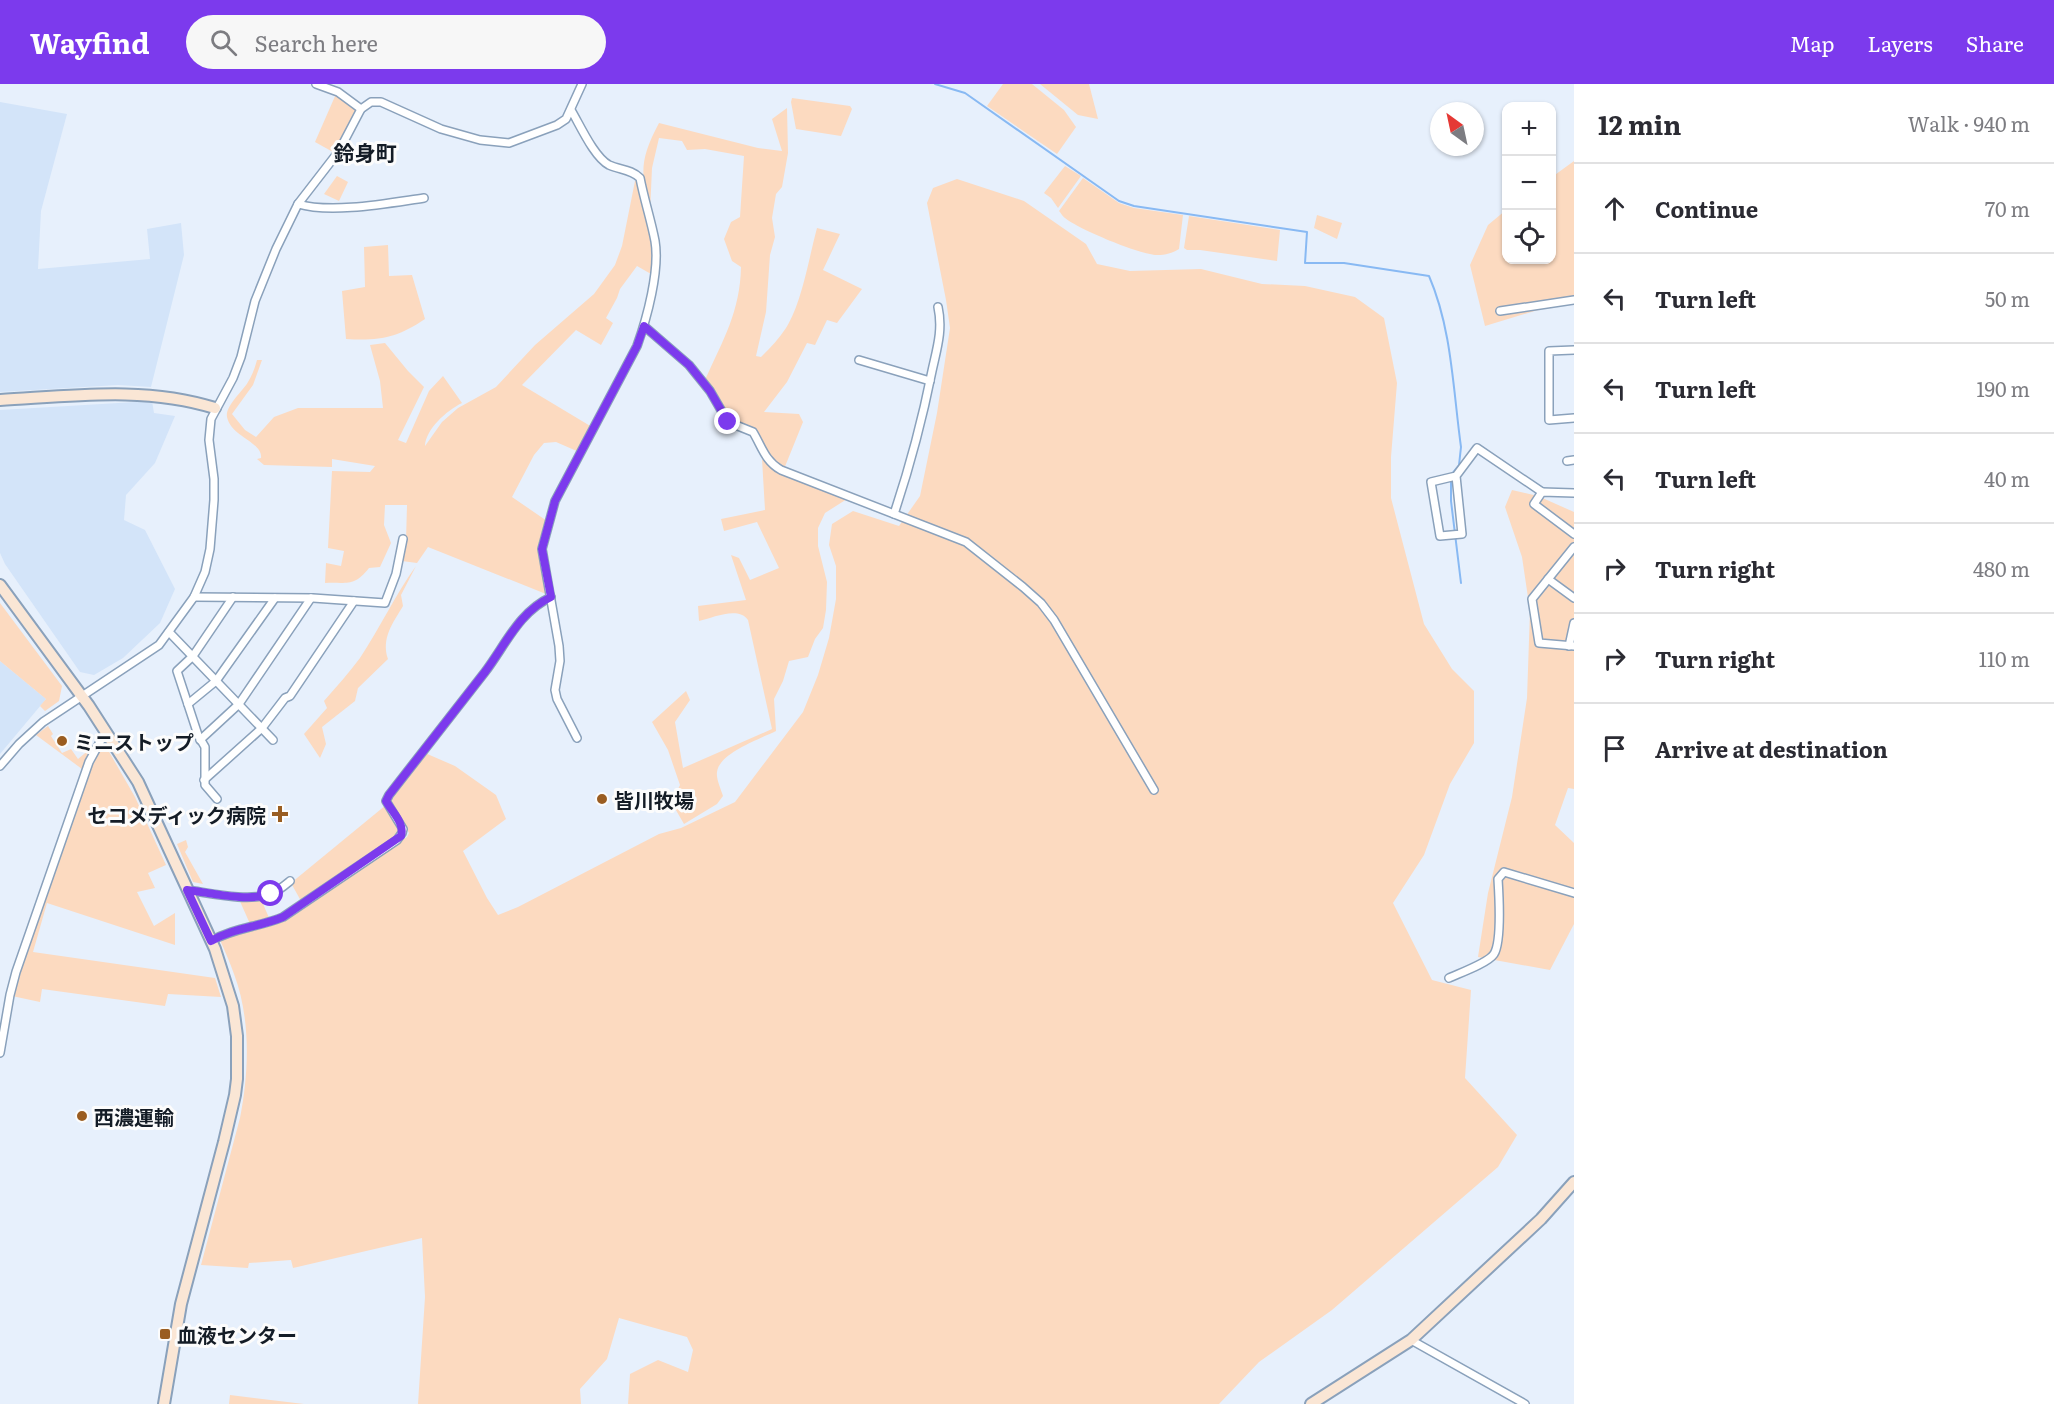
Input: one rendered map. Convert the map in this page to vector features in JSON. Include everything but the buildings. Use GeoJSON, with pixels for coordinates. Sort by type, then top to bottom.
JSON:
{"type":"FeatureCollection","features":[{"type":"Feature","properties":{"kind":"street"},"geometry":{"type":"LineString","coordinates":[[316,84],[337,87],[361,109]]}},
{"type":"Feature","properties":{"kind":"street"},"geometry":{"type":"LineString","coordinates":[[0,766],[43,722],[159,645],[194,597],[205,572],[210,549],[214,500],[209,427],[215,408],[233,378],[241,357],[255,301],[276,249],[298,204],[339,151],[361,109],[371,102],[381,102],[441,129],[496,143],[519,140],[557,125],[566,119],[582,84]]}},
{"type":"Feature","properties":{"kind":"street"},"geometry":{"type":"LineString","coordinates":[[571,110],[600,159],[640,178],[656,244],[654,280],[637,346],[555,501],[542,549],[560,661],[555,690],[557,699],[578,738]]}},
{"type":"Feature","properties":{"kind":"street"},"geometry":{"type":"LineString","coordinates":[[298,204],[308,207],[344,207],[424,198]]}},
{"type":"Feature","properties":{"kind":"street"},"geometry":{"type":"LineString","coordinates":[[1500,311],[1574,300]]}},
{"type":"Feature","properties":{"kind":"street"},"geometry":{"type":"LineString","coordinates":[[894,514],[914,453],[930,381],[942,324],[938,307]]}},
{"type":"Feature","properties":{"kind":"street"},"geometry":{"type":"LineString","coordinates":[[644,326],[696,374],[710,391],[728,422],[753,432],[771,464],[781,470],[966,542],[1041,603],[1054,620],[1154,790]]}},
{"type":"Feature","properties":{"kind":"street"},"geometry":{"type":"LineString","coordinates":[[1574,351],[1549,351],[1549,420],[1574,418]]}},
{"type":"Feature","properties":{"kind":"street"},"geometry":{"type":"LineString","coordinates":[[860,360],[930,381]]}},
{"type":"Feature","properties":{"kind":"street"},"geometry":{"type":"LineString","coordinates":[[0,400],[141,394],[180,399],[215,408]]}},
{"type":"Feature","properties":{"kind":"street"},"geometry":{"type":"LineString","coordinates":[[1456,476],[1462,534],[1440,536],[1431,482],[1456,476],[1477,448],[1542,492],[1574,493]]}},
{"type":"Feature","properties":{"kind":"street"},"geometry":{"type":"LineString","coordinates":[[1542,492],[1534,504],[1570,528],[1574,534]]}},
{"type":"Feature","properties":{"kind":"street"},"geometry":{"type":"LineString","coordinates":[[194,597],[311,598],[385,603],[396,574],[403,539]]}},
{"type":"Feature","properties":{"kind":"street"},"geometry":{"type":"LineString","coordinates":[[1574,547],[1532,599],[1539,643],[1572,646],[1574,623]]}},
{"type":"Feature","properties":{"kind":"street"},"geometry":{"type":"LineString","coordinates":[[1548,579],[1574,598]]}},
{"type":"Feature","properties":{"kind":"street"},"geometry":{"type":"LineString","coordinates":[[0,585],[82,696],[138,782],[211,941],[233,1006],[237,1036],[237,1080],[224,1142],[180,1304],[164,1404]]}},
{"type":"Feature","properties":{"kind":"street"},"geometry":{"type":"LineString","coordinates":[[218,799],[205,784],[205,747],[200,740],[177,671],[194,656],[233,597]]}},
{"type":"Feature","properties":{"kind":"street"},"geometry":{"type":"LineString","coordinates":[[211,941],[234,931],[283,917],[397,840],[403,829],[386,801],[389,795],[493,661],[518,623],[539,603],[551,597]]}},
{"type":"Feature","properties":{"kind":"street"},"geometry":{"type":"LineString","coordinates":[[188,704],[216,681],[275,598]]}},
{"type":"Feature","properties":{"kind":"street"},"geometry":{"type":"LineString","coordinates":[[200,740],[239,705],[311,598]]}},
{"type":"Feature","properties":{"kind":"street"},"geometry":{"type":"LineString","coordinates":[[204,780],[262,728],[285,698],[290,696],[354,601]]}},
{"type":"Feature","properties":{"kind":"street"},"geometry":{"type":"LineString","coordinates":[[169,632],[273,740]]}},
{"type":"Feature","properties":{"kind":"street"},"geometry":{"type":"LineString","coordinates":[[0,1053],[16,972],[89,762],[106,731]]}},
{"type":"Feature","properties":{"kind":"street"},"geometry":{"type":"LineString","coordinates":[[1449,978],[1487,960],[1495,952],[1500,924],[1498,879],[1504,872],[1574,893]]}},
{"type":"Feature","properties":{"kind":"street"},"geometry":{"type":"LineString","coordinates":[[187,890],[219,896],[263,896],[274,892],[290,881]]}},
{"type":"Feature","properties":{"kind":"street"},"geometry":{"type":"LineString","coordinates":[[1311,1404],[1411,1340],[1541,1219],[1574,1182]]}},
{"type":"Feature","properties":{"kind":"street"},"geometry":{"type":"LineString","coordinates":[[1411,1340],[1525,1404]]}},
{"type":"Feature","properties":{"kind":"shaded area"},"geometry":{"type":"Polygon","coordinates":[[[1003,84],[1032,84],[1064,110],[1076,127],[1057,154],[987,106],[1003,84]]]}},
{"type":"Feature","properties":{"kind":"shaded area"},"geometry":{"type":"Polygon","coordinates":[[[1040,84],[1089,84],[1098,119],[1078,115],[1040,84]]]}},
{"type":"Feature","properties":{"kind":"shaded area"},"geometry":{"type":"Polygon","coordinates":[[[336,94],[355,108],[356,112],[333,152],[315,142],[336,94]]]}},
{"type":"Feature","properties":{"kind":"shaded area"},"geometry":{"type":"Polygon","coordinates":[[[792,98],[850,106],[852,109],[841,136],[796,129],[792,98]]]}},
{"type":"Feature","properties":{"kind":"shaded area"},"geometry":{"type":"Polygon","coordinates":[[[0,102],[67,114],[41,211],[38,269],[150,259],[147,229],[181,223],[184,255],[151,387],[118,385],[0,392],[0,102]]]}},
{"type":"Feature","properties":{"kind":"shaded area"},"geometry":{"type":"Polygon","coordinates":[[[787,108],[788,153],[782,187],[776,194],[772,218],[775,237],[770,255],[766,312],[756,356],[761,357],[771,347],[792,318],[801,293],[817,228],[840,234],[823,270],[862,289],[837,323],[827,320],[815,345],[807,343],[787,382],[764,412],[799,414],[803,422],[784,469],[768,455],[754,429],[730,421],[705,380],[734,312],[740,283],[741,267],[732,261],[724,239],[731,222],[740,217],[744,156],[705,149],[687,150],[682,141],[659,138],[652,168],[650,212],[643,176],[648,146],[659,123],[758,148],[782,151],[772,119],[787,108]]]}},
{"type":"Feature","properties":{"kind":"shaded area"},"geometry":{"type":"Polygon","coordinates":[[[1574,161],[1574,299],[1485,326],[1470,265],[1488,225],[1502,213],[1502,264],[1556,264],[1556,174],[1574,161]]]}},
{"type":"Feature","properties":{"kind":"shaded area"},"geometry":{"type":"Polygon","coordinates":[[[1065,166],[1081,176],[1058,208],[1044,193],[1065,166]]]}},
{"type":"Feature","properties":{"kind":"shaded area"},"geometry":{"type":"Polygon","coordinates":[[[337,176],[348,182],[339,201],[324,194],[337,176]]]}},
{"type":"Feature","properties":{"kind":"shaded area"},"geometry":{"type":"Polygon","coordinates":[[[1083,178],[1119,203],[1134,208],[1183,215],[1179,249],[1169,254],[1149,254],[1096,235],[1072,223],[1059,211],[1083,178]]]}},
{"type":"Feature","properties":{"kind":"shaded area"},"geometry":{"type":"Polygon","coordinates":[[[957,179],[1024,201],[1086,244],[1097,264],[1130,271],[1201,269],[1262,284],[1305,286],[1355,297],[1384,318],[1397,383],[1391,457],[1391,498],[1424,624],[1452,669],[1474,691],[1474,743],[1450,784],[1424,855],[1393,903],[1432,980],[1471,990],[1465,1078],[1517,1135],[1498,1167],[1332,1310],[1259,1362],[1219,1404],[628,1404],[630,1374],[658,1360],[688,1372],[693,1350],[687,1337],[619,1318],[607,1359],[580,1389],[581,1404],[418,1404],[425,1297],[422,1238],[293,1268],[291,1260],[249,1263],[248,1268],[201,1265],[240,1118],[247,1064],[246,1027],[240,991],[220,940],[284,919],[407,837],[409,833],[389,800],[425,753],[455,766],[496,795],[506,819],[463,851],[498,915],[518,907],[659,834],[681,828],[735,802],[803,712],[818,675],[829,638],[836,599],[836,566],[829,545],[832,524],[853,511],[899,526],[920,496],[937,413],[950,328],[927,203],[933,188],[957,179]]]}},
{"type":"Feature","properties":{"kind":"shaded area"},"geometry":{"type":"Polygon","coordinates":[[[635,181],[638,181],[652,244],[651,274],[637,266],[620,289],[606,318],[613,323],[601,345],[576,330],[522,385],[592,427],[579,452],[556,442],[544,443],[534,455],[512,497],[547,521],[542,538],[546,594],[428,547],[417,563],[402,561],[406,541],[407,505],[385,505],[384,525],[391,543],[380,567],[369,568],[355,581],[325,583],[326,563],[341,566],[344,551],[328,548],[332,471],[370,472],[375,466],[332,459],[332,467],[264,465],[257,459],[261,458],[260,452],[234,430],[227,413],[248,382],[257,360],[262,360],[253,385],[232,414],[245,430],[256,437],[274,417],[298,408],[383,408],[380,381],[370,345],[385,343],[424,387],[398,440],[406,443],[429,391],[443,376],[462,403],[438,421],[429,433],[425,446],[442,422],[458,408],[496,387],[535,345],[594,294],[615,265],[622,246],[635,181]]]}},
{"type":"Feature","properties":{"kind":"shaded area"},"geometry":{"type":"Polygon","coordinates":[[[1317,215],[1342,223],[1337,239],[1314,228],[1317,215]]]}},
{"type":"Feature","properties":{"kind":"shaded area"},"geometry":{"type":"Polygon","coordinates":[[[1189,216],[1280,230],[1277,261],[1187,250],[1184,248],[1189,216]]]}},
{"type":"Feature","properties":{"kind":"shaded area"},"geometry":{"type":"Polygon","coordinates":[[[388,245],[389,276],[412,275],[425,319],[387,337],[346,339],[342,291],[365,287],[364,247],[388,245]]]}},
{"type":"Feature","properties":{"kind":"shaded area"},"geometry":{"type":"Polygon","coordinates":[[[152,401],[154,413],[175,416],[155,463],[126,495],[124,520],[145,530],[175,589],[160,623],[123,658],[94,675],[80,672],[5,564],[0,553],[0,410],[152,401]]]}},
{"type":"Feature","properties":{"kind":"shaded area"},"geometry":{"type":"Polygon","coordinates":[[[762,459],[790,478],[847,499],[825,513],[818,528],[818,546],[827,582],[823,628],[815,639],[808,657],[789,661],[774,699],[776,731],[741,747],[719,765],[718,781],[723,796],[717,804],[684,824],[673,805],[680,785],[668,750],[652,722],[686,691],[690,700],[675,722],[683,768],[772,729],[748,620],[744,616],[732,613],[699,621],[698,606],[746,600],[731,555],[739,558],[750,580],[779,568],[757,522],[724,531],[721,519],[765,510],[762,459]]]}},
{"type":"Feature","properties":{"kind":"shaded area"},"geometry":{"type":"Polygon","coordinates":[[[1512,490],[1538,496],[1574,512],[1574,789],[1568,788],[1555,825],[1574,843],[1574,924],[1550,970],[1478,957],[1488,893],[1512,797],[1527,698],[1530,611],[1522,557],[1505,507],[1512,490]]]}},
{"type":"Feature","properties":{"kind":"shaded area"},"geometry":{"type":"Polygon","coordinates":[[[416,566],[401,595],[403,606],[387,637],[388,659],[358,688],[355,701],[322,727],[326,744],[320,758],[304,734],[327,708],[324,701],[360,658],[416,566]]]}},
{"type":"Feature","properties":{"kind":"shaded area"},"geometry":{"type":"Polygon","coordinates":[[[0,603],[62,686],[59,701],[45,711],[40,706],[46,699],[0,661],[0,603]]]}},
{"type":"Feature","properties":{"kind":"shaded area"},"geometry":{"type":"Polygon","coordinates":[[[0,661],[46,699],[0,754],[0,661]]]}},
{"type":"Feature","properties":{"kind":"shaded area"},"geometry":{"type":"Polygon","coordinates":[[[48,726],[53,734],[51,736],[62,753],[71,749],[78,759],[90,749],[82,769],[36,735],[48,726]]]}},
{"type":"Feature","properties":{"kind":"shaded area"},"geometry":{"type":"Polygon","coordinates":[[[104,743],[135,797],[166,865],[148,873],[155,888],[137,892],[154,926],[175,913],[175,945],[47,903],[33,952],[215,978],[221,997],[168,994],[165,1006],[42,989],[40,1002],[12,996],[25,952],[92,764],[104,743]]]}},
{"type":"Feature","properties":{"kind":"shaded area"},"geometry":{"type":"Polygon","coordinates":[[[386,805],[401,828],[396,837],[301,901],[291,883],[386,805]]]}},
{"type":"Feature","properties":{"kind":"shaded area"},"geometry":{"type":"Polygon","coordinates":[[[186,840],[188,847],[185,852],[203,884],[193,882],[177,844],[186,840]]]}},
{"type":"Feature","properties":{"kind":"shaded area"},"geometry":{"type":"Polygon","coordinates":[[[260,897],[270,920],[250,924],[239,899],[260,897]]]}},
{"type":"Feature","properties":{"kind":"shaded area"},"geometry":{"type":"Polygon","coordinates":[[[230,1395],[304,1404],[229,1404],[230,1395]]]}},
{"type":"Feature","properties":{"kind":"waterway"},"geometry":{"type":"LineString","coordinates":[[935,84],[965,93],[1119,201],[1134,206],[1307,232],[1305,263],[1344,263],[1429,276],[1437,296],[1447,338],[1461,447],[1459,465],[1451,475],[1451,501],[1461,583]]}},
{"type":"Feature","properties":{"kind":"place","name":"ミニストップ"},"geometry":{"type":"Point","coordinates":[62,741]}},
{"type":"Feature","properties":{"kind":"place","name":"皆川牧場"},"geometry":{"type":"Point","coordinates":[602,799]}},
{"type":"Feature","properties":{"kind":"place","name":"セコメディック病院"},"geometry":{"type":"Point","coordinates":[280,814]}},
{"type":"Feature","properties":{"kind":"place","name":"西濃運輸"},"geometry":{"type":"Point","coordinates":[82,1116]}},
{"type":"Feature","properties":{"kind":"place","name":"血液センター"},"geometry":{"type":"Point","coordinates":[165,1334]}},
{"type":"Feature","properties":{"kind":"district","name":"鈴身町"},"geometry":{"type":"Point","coordinates":[365,151]}},
{"type":"Feature","properties":{"kind":"route"},"geometry":{"type":"LineString","coordinates":[[271,894],[267,896],[219,896],[187,890],[211,941],[234,931],[283,917],[401,836],[403,829],[401,824],[386,801],[389,795],[493,661],[518,623],[539,603],[551,597],[542,549],[555,501],[637,346],[644,326],[689,365],[710,391],[728,422]]}}]}
